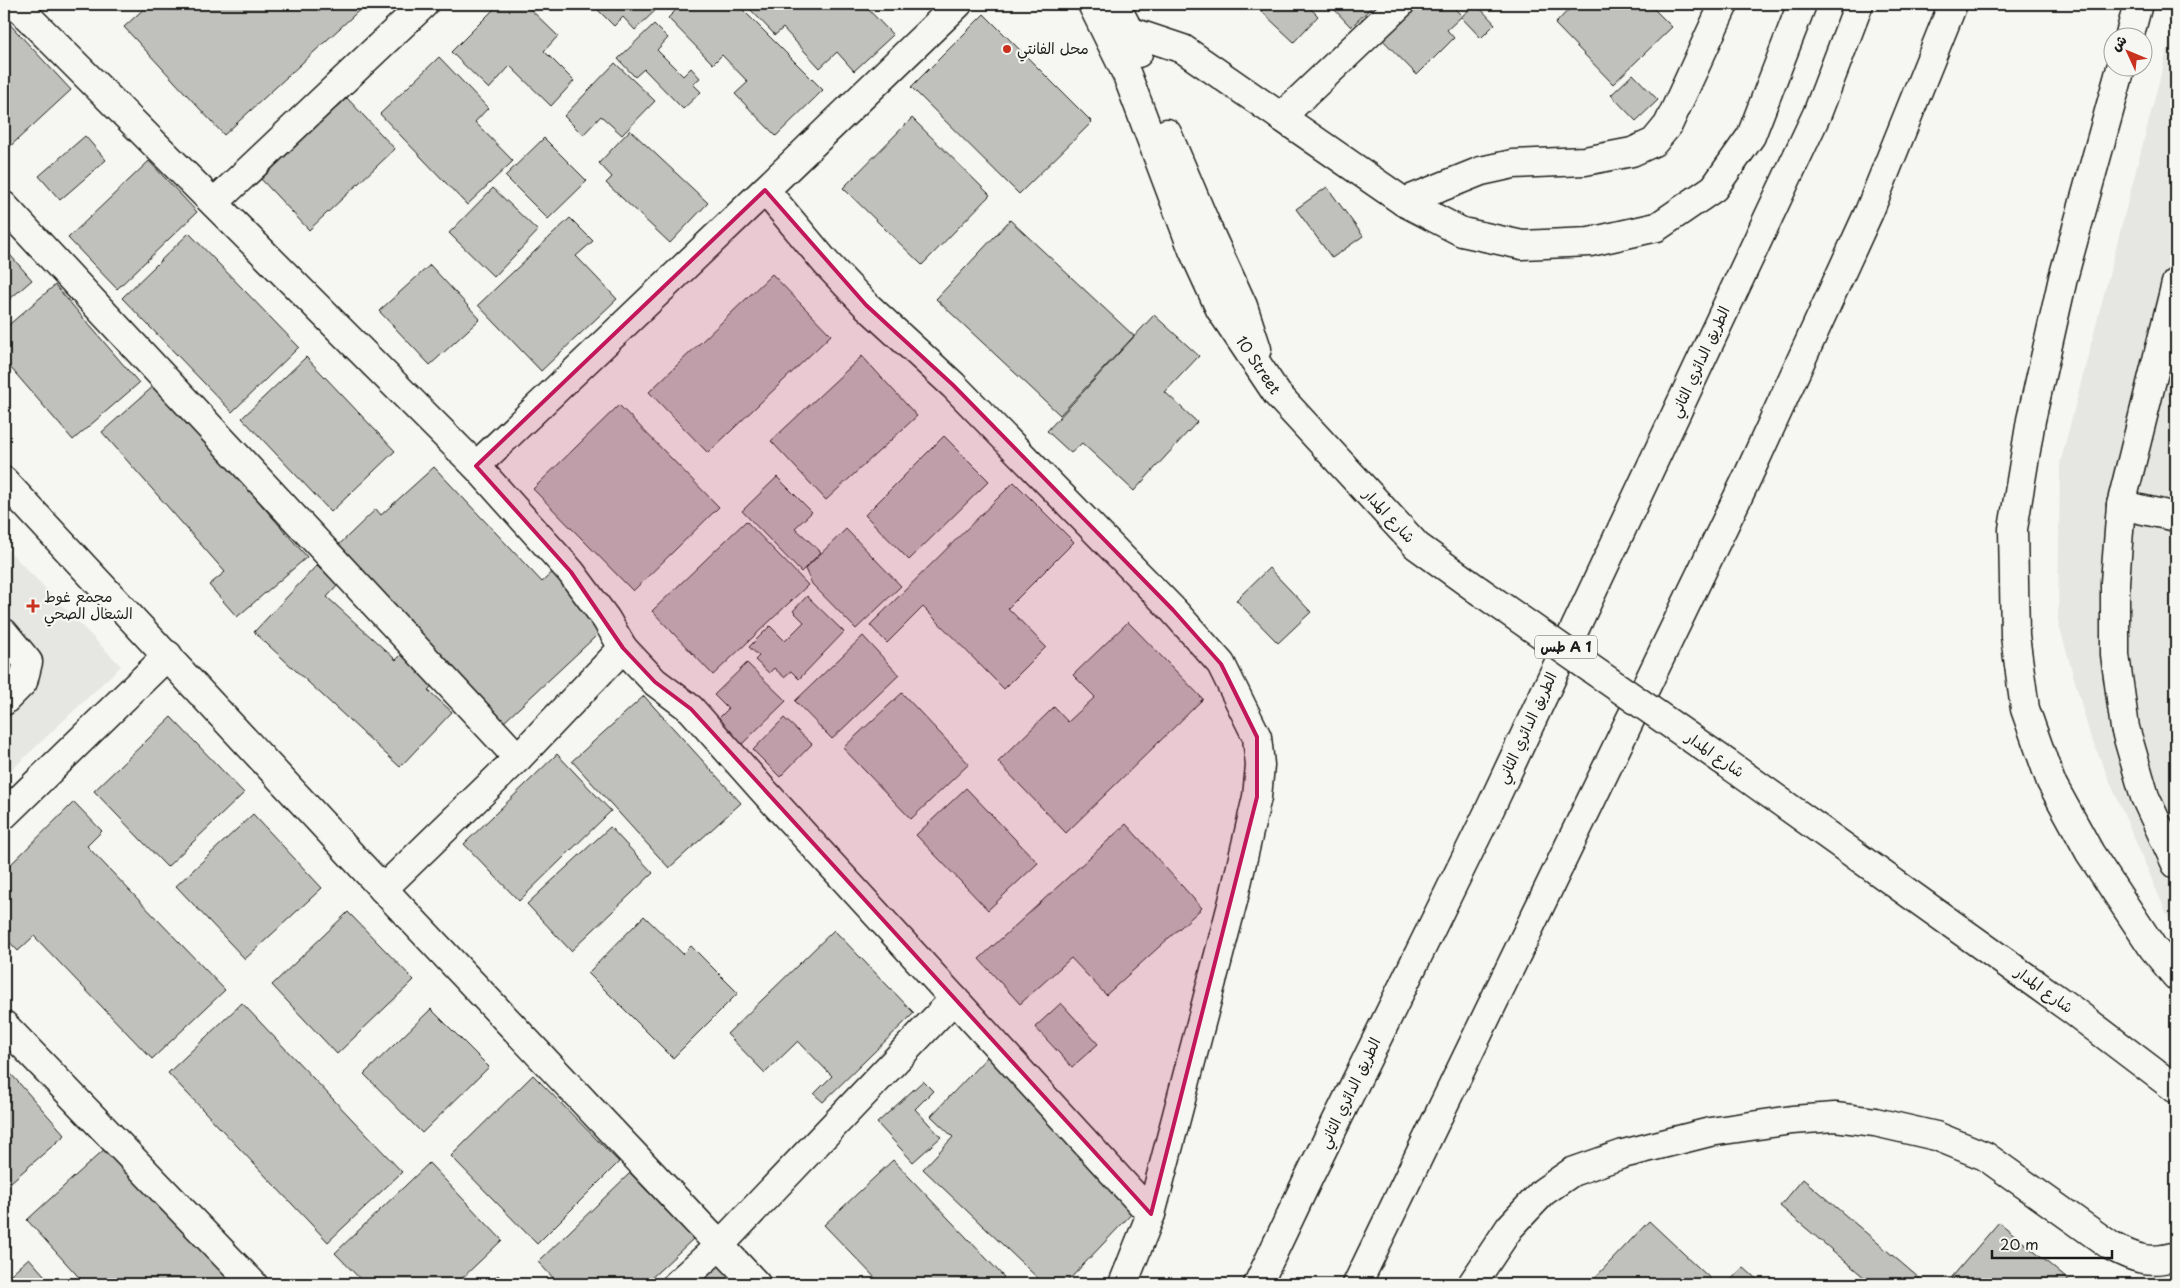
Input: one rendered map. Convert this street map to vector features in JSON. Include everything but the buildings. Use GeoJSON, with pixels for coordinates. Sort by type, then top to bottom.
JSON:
{"type":"FeatureCollection","features":[{"type":"Feature","properties":{"kind":"main road"},"geometry":{"type":"LineString","coordinates":[[16,4],[476,466],[571,572],[606,619],[623,648],[654,682],[691,709],[1151,1214]]}},
{"type":"Feature","properties":{"kind":"main road"},"geometry":{"type":"LineString","coordinates":[[214,203],[424,4]]}},
{"type":"Feature","properties":{"kind":"main road"},"geometry":{"type":"LineString","coordinates":[[476,466],[958,4]]}},
{"type":"Feature","properties":{"kind":"main road","name":"10 Street"},"geometry":{"type":"LineString","coordinates":[[1092,4],[1127,75],[1189,241],[1220,310],[1277,394]]}},
{"type":"Feature","properties":{"kind":"main road"},"geometry":{"type":"LineString","coordinates":[[1281,117],[1400,4]]}},
{"type":"Feature","properties":{"kind":"main road"},"geometry":{"type":"LineString","coordinates":[[1404,202],[1481,170],[1513,164],[1585,161],[1632,152],[1654,142],[1668,125],[1724,4]]}},
{"type":"Feature","properties":{"kind":"main road"},"geometry":{"type":"LineString","coordinates":[[1125,13],[1183,49],[1404,202],[1462,232],[1522,245],[1590,242],[1657,227],[1714,188],[1751,136],[1802,4]]}},
{"type":"Feature","properties":{"kind":"main road","name":"الطريق الدائري الثاني"},"geometry":{"type":"LineString","coordinates":[[1258,1284],[1490,809],[1813,123],[1860,4]]}},
{"type":"Feature","properties":{"kind":"main road"},"geometry":{"type":"LineString","coordinates":[[1357,1284],[1748,476],[1869,212],[1953,4]]}},
{"type":"Feature","properties":{"kind":"main road"},"geometry":{"type":"LineString","coordinates":[[2132,28],[2138,4]]}},
{"type":"Feature","properties":{"kind":"main road","name":"10 Street"},"geometry":{"type":"LineString","coordinates":[[1125,13],[1169,138],[1209,232],[1244,306],[1257,349],[1277,394]]}},
{"type":"Feature","properties":{"kind":"main road"},"geometry":{"type":"LineString","coordinates":[[2118,78],[2064,278],[2031,420],[2013,529],[2014,636],[2025,708],[2051,782],[2090,853],[2154,948],[2176,976]]}},
{"type":"Feature","properties":{"kind":"main road"},"geometry":{"type":"LineString","coordinates":[[765,190],[826,263],[866,305],[953,385],[1173,610],[1221,664],[1257,737],[1260,765],[1257,797],[1233,901],[1151,1214],[1123,1284]]}},
{"type":"Feature","properties":{"kind":"main road"},"geometry":{"type":"LineString","coordinates":[[4,206],[518,758]]}},
{"type":"Feature","properties":{"kind":"main road"},"geometry":{"type":"LineString","coordinates":[[2176,283],[2167,360],[2121,505],[2115,582],[2114,655],[2125,728],[2145,797],[2176,864]]}},
{"type":"Feature","properties":{"kind":"main road","name":"شارع المدار"},"geometry":{"type":"LineString","coordinates":[[1277,394],[1417,546],[1728,764],[2072,1010],[2176,1089]]}},
{"type":"Feature","properties":{"kind":"main road"},"geometry":{"type":"LineString","coordinates":[[4,481],[168,655],[383,889],[756,1284]]}},
{"type":"Feature","properties":{"kind":"main road"},"geometry":{"type":"LineString","coordinates":[[2121,505],[2176,516]]}},
{"type":"Feature","properties":{"kind":"main road"},"geometry":{"type":"LineString","coordinates":[[4,633],[28,662],[23,682],[4,700]]}},
{"type":"Feature","properties":{"kind":"main road"},"geometry":{"type":"LineString","coordinates":[[383,889],[518,758],[623,648]]}},
{"type":"Feature","properties":{"kind":"main road"},"geometry":{"type":"LineString","coordinates":[[4,815],[168,655]]}},
{"type":"Feature","properties":{"kind":"main road"},"geometry":{"type":"LineString","coordinates":[[677,1284],[719,1246],[954,999]]}},
{"type":"Feature","properties":{"kind":"main road"},"geometry":{"type":"LineString","coordinates":[[4,1025],[253,1284]]}},
{"type":"Feature","properties":{"kind":"main road"},"geometry":{"type":"LineString","coordinates":[[1472,1284],[1510,1227],[1543,1192],[1572,1172],[1623,1154],[1710,1132],[1792,1120],[1834,1117],[1874,1122],[1936,1136],[1986,1156],[2063,1214],[2118,1250],[2132,1257],[2159,1261],[2176,1256]]}},
{"type":"Feature","properties":{"kind":"highlighted area"},"geometry":{"type":"Polygon","coordinates":[[[765,190],[866,305],[953,385],[1173,610],[1221,664],[1257,737],[1257,797],[1151,1214],[691,709],[655,682],[623,648],[571,572],[476,466],[765,190]]]}},
{"type":"Feature","properties":{"kind":"shaded area"},"geometry":{"type":"Polygon","coordinates":[[[2176,16],[2176,926],[2168,917],[2090,735],[2058,621],[2060,464],[2176,16]]]}},
{"type":"Feature","properties":{"kind":"shaded area","name":"مجمع غوط الشعال الصحي"},"geometry":{"type":"Polygon","coordinates":[[[4,546],[121,666],[4,777],[4,546]]]}},
{"type":"Feature","properties":{"kind":"place","name":"محل الفانتي"},"geometry":{"type":"Point","coordinates":[1007,49]}},
{"type":"Feature","properties":{"kind":"place","name":"مجمع غوط الشعال الصحي"},"geometry":{"type":"Point","coordinates":[33,606]}}]}
